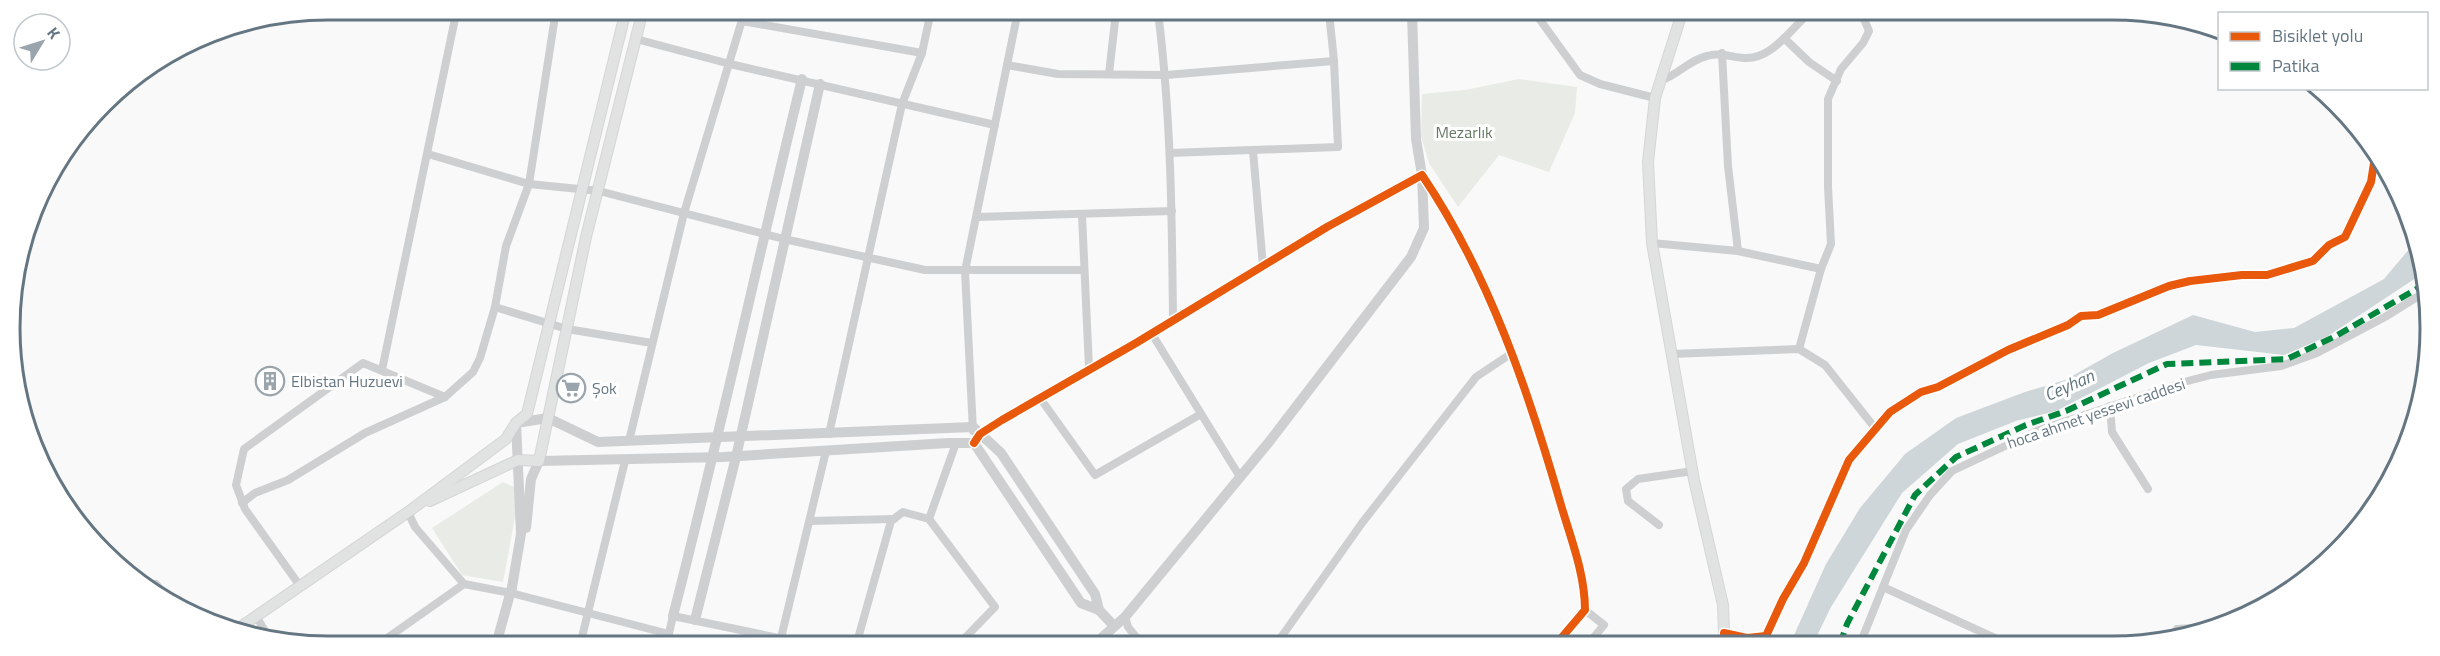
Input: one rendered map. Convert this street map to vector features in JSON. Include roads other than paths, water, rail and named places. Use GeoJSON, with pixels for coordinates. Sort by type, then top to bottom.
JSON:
{"type":"FeatureCollection","features":[{"type":"Feature","properties":{"kind":"main road"},"geometry":{"type":"LineString","coordinates":[[244,625],[408,512],[506,439],[516,423],[527,414],[623,20]]}},
{"type":"Feature","properties":{"kind":"main road"},"geometry":{"type":"LineString","coordinates":[[408,512],[518,460],[540,461],[586,237],[641,20]]}},
{"type":"Feature","properties":{"kind":"main road"},"geometry":{"type":"LineString","coordinates":[[1680,20],[1655,98],[1648,162],[1652,243],[1693,471],[1723,605],[1725,636]]}},
{"type":"Feature","properties":{"kind":"street"},"geometry":{"type":"LineString","coordinates":[[382,370],[456,20]]}},
{"type":"Feature","properties":{"kind":"street"},"geometry":{"type":"LineString","coordinates":[[242,503],[255,493],[288,480],[365,433],[446,397],[473,372],[480,358],[495,307],[506,246],[529,184],[554,20]]}},
{"type":"Feature","properties":{"kind":"street"},"geometry":{"type":"LineString","coordinates":[[829,434],[902,104],[922,53],[929,20]]}},
{"type":"Feature","properties":{"kind":"street"},"geometry":{"type":"LineString","coordinates":[[1016,20],[965,271],[976,435],[1081,603],[1099,610]]}},
{"type":"Feature","properties":{"kind":"street"},"geometry":{"type":"LineString","coordinates":[[1109,74],[1115,20]]}},
{"type":"Feature","properties":{"kind":"street"},"geometry":{"type":"LineString","coordinates":[[1159,20],[1166,75],[1170,153],[1173,320]]}},
{"type":"Feature","properties":{"kind":"street"},"geometry":{"type":"LineString","coordinates":[[1170,153],[1338,147],[1330,20]]}},
{"type":"Feature","properties":{"kind":"street"},"geometry":{"type":"LineString","coordinates":[[511,593],[521,534],[516,423],[548,418],[598,442],[829,434],[976,435],[1001,453],[1008,463],[1095,594],[1099,610],[1110,634],[1240,477],[1411,257],[1424,228],[1422,174],[1416,139],[1412,20]]}},
{"type":"Feature","properties":{"kind":"street"},"geometry":{"type":"LineString","coordinates":[[1540,20],[1580,75],[1600,84],[1655,98]]}},
{"type":"Feature","properties":{"kind":"street"},"geometry":{"type":"LineString","coordinates":[[1662,80],[1674,76],[1688,64],[1706,56],[1722,53],[1746,58],[1767,53],[1802,20]]}},
{"type":"Feature","properties":{"kind":"street"},"geometry":{"type":"LineString","coordinates":[[1799,349],[1821,268],[1831,244],[1828,99],[1840,69],[1863,43],[1869,31],[1865,20]]}},
{"type":"Feature","properties":{"kind":"street"},"geometry":{"type":"LineString","coordinates":[[629,441],[684,213],[742,21],[922,53]]}},
{"type":"Feature","properties":{"kind":"street"},"geometry":{"type":"LineString","coordinates":[[1784,38],[1809,62],[1837,81]]}},
{"type":"Feature","properties":{"kind":"street"},"geometry":{"type":"LineString","coordinates":[[636,39],[729,64],[995,125]]}},
{"type":"Feature","properties":{"kind":"street"},"geometry":{"type":"LineString","coordinates":[[1722,53],[1728,166],[1738,251]]}},
{"type":"Feature","properties":{"kind":"street"},"geometry":{"type":"LineString","coordinates":[[1007,66],[1058,74],[1166,75],[1334,61]]}},
{"type":"Feature","properties":{"kind":"street"},"geometry":{"type":"LineString","coordinates":[[668,636],[802,80]]}},
{"type":"Feature","properties":{"kind":"street"},"geometry":{"type":"LineString","coordinates":[[694,620],[736,457],[820,84]]}},
{"type":"Feature","properties":{"kind":"street"},"geometry":{"type":"LineString","coordinates":[[1253,151],[1263,266]]}},
{"type":"Feature","properties":{"kind":"street"},"geometry":{"type":"LineString","coordinates":[[428,154],[529,184],[599,191],[784,239],[925,270],[1084,270]]}},
{"type":"Feature","properties":{"kind":"street"},"geometry":{"type":"LineString","coordinates":[[1768,636],[1783,599],[1804,563],[1849,460],[1890,412],[1907,399],[1938,387],[2008,350],[2068,325],[2081,315],[2098,315],[2169,286],[2190,281],[2242,274],[2267,275],[2313,261],[2329,245],[2345,237],[2371,182],[2374,165]]}},
{"type":"Feature","properties":{"kind":"street"},"geometry":{"type":"LineString","coordinates":[[498,636],[511,593],[525,532],[531,479],[540,461],[713,458],[956,443],[976,435],[1152,334],[1371,202],[1422,174]]}},
{"type":"Feature","properties":{"kind":"street"},"geometry":{"type":"LineString","coordinates":[[1422,174],[1465,246],[1512,353],[1552,473],[1585,588],[1585,610],[1563,636]]}},
{"type":"Feature","properties":{"kind":"street"},"geometry":{"type":"LineString","coordinates":[[977,217],[1172,211]]}},
{"type":"Feature","properties":{"kind":"street"},"geometry":{"type":"LineString","coordinates":[[1082,215],[1089,369]]}},
{"type":"Feature","properties":{"kind":"street"},"geometry":{"type":"LineString","coordinates":[[1652,243],[1738,251],[1821,268]]}},
{"type":"Feature","properties":{"kind":"street","name":"hoca ahmet yessevi caddesi"},"geometry":{"type":"LineString","coordinates":[[1863,636],[1906,530],[1930,495],[1952,471],[2039,430],[2110,406],[2211,375],[2281,366],[2317,353],[2419,296]]}},
{"type":"Feature","properties":{"kind":"street"},"geometry":{"type":"LineString","coordinates":[[495,307],[567,329],[652,344]]}},
{"type":"Feature","properties":{"kind":"street"},"geometry":{"type":"LineString","coordinates":[[1152,334],[1240,477]]}},
{"type":"Feature","properties":{"kind":"street"},"geometry":{"type":"LineString","coordinates":[[1672,354],[1799,349],[1825,365],[1875,428]]}},
{"type":"Feature","properties":{"kind":"street"},"geometry":{"type":"LineString","coordinates":[[1282,636],[1362,523],[1476,377],[1512,353]]}},
{"type":"Feature","properties":{"kind":"street"},"geometry":{"type":"LineString","coordinates":[[300,586],[242,503],[236,485],[244,449],[363,363],[446,397]]}},
{"type":"Feature","properties":{"kind":"street"},"geometry":{"type":"LineString","coordinates":[[1040,398],[1095,475],[1201,414]]}},
{"type":"Feature","properties":{"kind":"street"},"geometry":{"type":"LineString","coordinates":[[2110,406],[2112,432],[2148,489]]}},
{"type":"Feature","properties":{"kind":"street"},"geometry":{"type":"LineString","coordinates":[[929,519],[956,443]]}},
{"type":"Feature","properties":{"kind":"street"},"geometry":{"type":"LineString","coordinates":[[781,636],[826,451]]}},
{"type":"Feature","properties":{"kind":"street"},"geometry":{"type":"LineString","coordinates":[[582,636],[625,461]]}},
{"type":"Feature","properties":{"kind":"street"},"geometry":{"type":"LineString","coordinates":[[1659,525],[1628,501],[1626,489],[1638,479],[1693,471]]}},
{"type":"Feature","properties":{"kind":"street"},"geometry":{"type":"LineString","coordinates":[[408,512],[415,527],[464,584],[589,612],[662,636]]}},
{"type":"Feature","properties":{"kind":"street"},"geometry":{"type":"LineString","coordinates":[[859,636],[891,521],[903,512],[929,519],[995,607],[967,636]]}},
{"type":"Feature","properties":{"kind":"street"},"geometry":{"type":"LineString","coordinates":[[810,521],[894,519]]}},
{"type":"Feature","properties":{"kind":"street"},"geometry":{"type":"LineString","coordinates":[[392,636],[464,584]]}},
{"type":"Feature","properties":{"kind":"street"},"geometry":{"type":"LineString","coordinates":[[1883,587],[1990,636]]}},
{"type":"Feature","properties":{"kind":"street"},"geometry":{"type":"LineString","coordinates":[[1585,610],[1604,625],[1595,636]]}},
{"type":"Feature","properties":{"kind":"street"},"geometry":{"type":"LineString","coordinates":[[256,616],[264,630]]}},
{"type":"Feature","properties":{"kind":"street"},"geometry":{"type":"LineString","coordinates":[[673,616],[750,636]]}},
{"type":"Feature","properties":{"kind":"street"},"geometry":{"type":"LineString","coordinates":[[1125,617],[1128,627],[1135,636]]}},
{"type":"Feature","properties":{"kind":"water","name":"Ceyhan"},"geometry":{"type":"Polygon","coordinates":[[[2410,248],[2416,278],[2328,336],[2284,355],[2196,345],[2149,363],[2056,411],[2016,421],[1958,444],[1902,493],[1831,607],[1817,636],[1794,636],[1826,564],[1860,508],[1905,454],[1956,418],[2025,392],[2065,380],[2113,353],[2193,315],[2255,332],[2294,328],[2384,279],[2410,248]]]}},
{"type":"Feature","properties":{"kind":"place","name":"Elbistan Huzuevi"},"geometry":{"type":"Point","coordinates":[270,381]}},
{"type":"Feature","properties":{"kind":"place","name":"Şok"},"geometry":{"type":"Point","coordinates":[571,388]}},
{"type":"Feature","properties":{"kind":"park label","name":"Mezarlık"},"geometry":{"type":"Point","coordinates":[1464,132]}}]}
